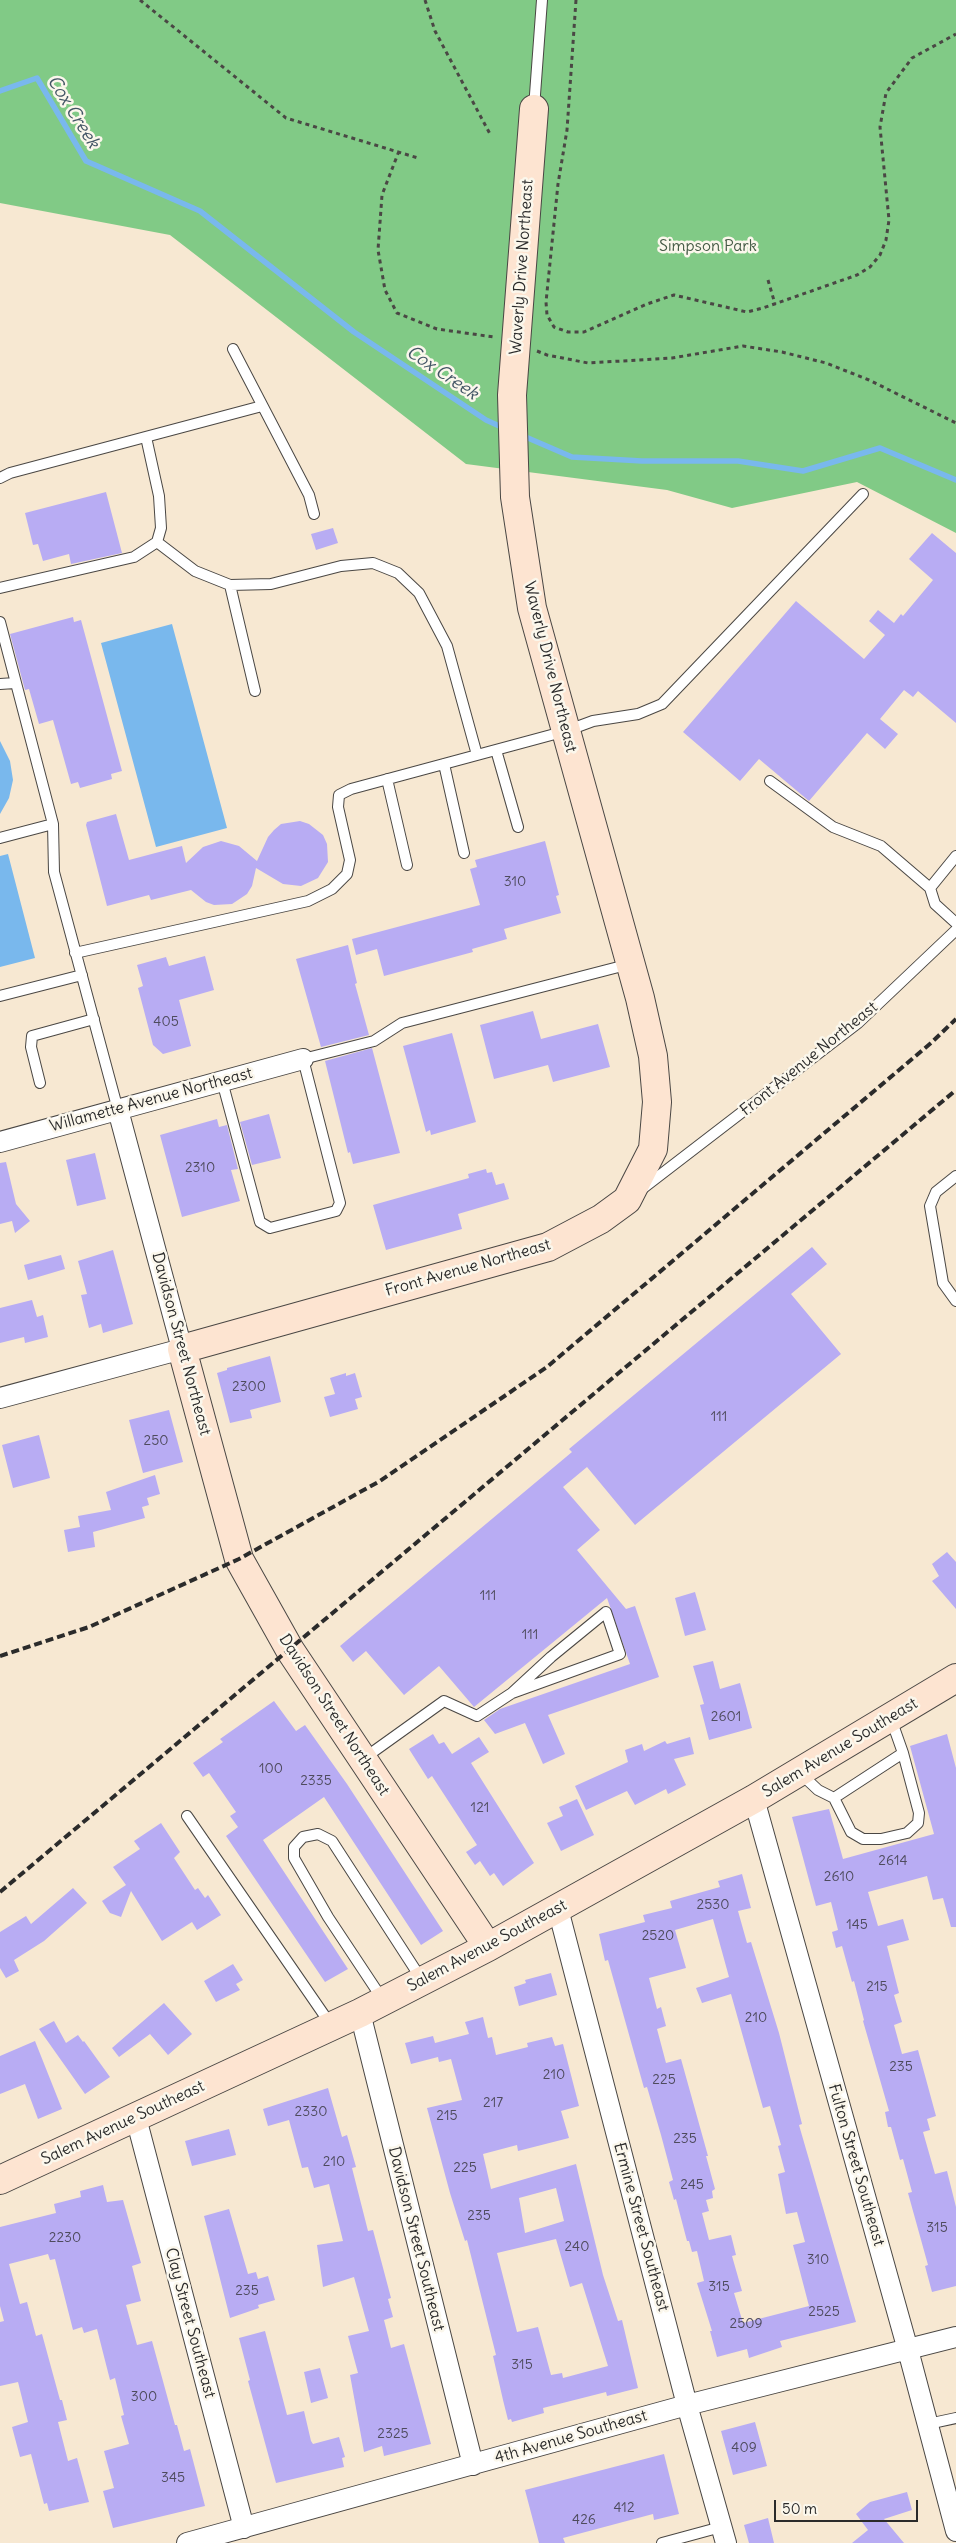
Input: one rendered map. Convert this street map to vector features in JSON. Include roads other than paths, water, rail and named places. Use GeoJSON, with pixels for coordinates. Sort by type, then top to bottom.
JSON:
{"type":"FeatureCollection","features":[{"type":"Feature","properties":{"kind":"street","name":"Waverly Drive Northeast"},"geometry":{"type":"LineString","coordinates":[[534,109],[512,395],[515,497],[532,608],[631,964],[652,1056],[658,1102],[653,1149],[627,1200]]}},
{"type":"Feature","properties":{"kind":"street","name":"Willamette Avenue Northeast"},"geometry":{"type":"LineString","coordinates":[[0,1142],[303,1058]]}},
{"type":"Feature","properties":{"kind":"street","name":"Davidson Street Northeast"},"geometry":{"type":"LineString","coordinates":[[118,1110],[239,1559],[290,1650],[488,1947]]}},
{"type":"Feature","properties":{"kind":"street","name":"Front Avenue Northeast"},"geometry":{"type":"LineString","coordinates":[[0,1398],[548,1247],[601,1219],[627,1200]]}},
{"type":"Feature","properties":{"kind":"street","name":"Salem Avenue Southeast"},"geometry":{"type":"LineString","coordinates":[[0,2180],[360,2013],[488,1947],[558,1910],[754,1799],[891,1719],[956,1678]]}},
{"type":"Feature","properties":{"kind":"street","name":"Fulton Street Southeast"},"geometry":{"type":"LineString","coordinates":[[754,1799],[928,2424],[951,2491],[956,2530]]}},
{"type":"Feature","properties":{"kind":"street","name":"Ermine Street Southeast"},"geometry":{"type":"LineString","coordinates":[[558,1910],[724,2535]]}},
{"type":"Feature","properties":{"kind":"street","name":"Davidson Street Southeast"},"geometry":{"type":"LineString","coordinates":[[360,2013],[472,2465]]}},
{"type":"Feature","properties":{"kind":"street","name":"Clay Street Southeast"},"geometry":{"type":"LineString","coordinates":[[136,2118],[244,2528]]}},
{"type":"Feature","properties":{"kind":"street","name":"4th Avenue Southeast"},"geometry":{"type":"LineString","coordinates":[[187,2543],[688,2405],[956,2337]]}},
{"type":"Feature","properties":{"kind":"lane","name":"Waverly Drive Northeast"},"geometry":{"type":"LineString","coordinates":[[534,109],[542,0]]}},
{"type":"Feature","properties":{"kind":"lane"},"geometry":{"type":"LineString","coordinates":[[232,350],[309,495],[314,514]]}},
{"type":"Feature","properties":{"kind":"lane"},"geometry":{"type":"LineString","coordinates":[[0,478],[10,473],[262,406]]}},
{"type":"Feature","properties":{"kind":"lane"},"geometry":{"type":"LineString","coordinates":[[0,588],[134,557],[157,542],[161,528],[159,496],[146,437]]}},
{"type":"Feature","properties":{"kind":"lane"},"geometry":{"type":"LineString","coordinates":[[76,953],[308,901],[332,889],[347,874],[350,860],[338,807],[339,795],[351,789],[566,731],[593,721],[638,714],[662,704],[863,494]]}},
{"type":"Feature","properties":{"kind":"lane"},"geometry":{"type":"LineString","coordinates":[[157,542],[195,571],[230,585],[271,584],[341,566],[373,564],[398,573],[419,593],[447,646],[477,755]]}},
{"type":"Feature","properties":{"kind":"lane"},"geometry":{"type":"LineString","coordinates":[[230,585],[255,691]]}},
{"type":"Feature","properties":{"kind":"lane","name":"Davidson Street Northeast"},"geometry":{"type":"LineString","coordinates":[[0,622],[53,824],[54,872],[118,1110]]}},
{"type":"Feature","properties":{"kind":"lane"},"geometry":{"type":"LineString","coordinates":[[0,684],[15,683]]}},
{"type":"Feature","properties":{"kind":"lane"},"geometry":{"type":"LineString","coordinates":[[496,750],[518,827]]}},
{"type":"Feature","properties":{"kind":"lane"},"geometry":{"type":"LineString","coordinates":[[444,764],[464,853]]}},
{"type":"Feature","properties":{"kind":"lane"},"geometry":{"type":"LineString","coordinates":[[387,779],[407,865]]}},
{"type":"Feature","properties":{"kind":"lane"},"geometry":{"type":"LineString","coordinates":[[770,781],[833,827],[881,846],[930,888],[935,904],[956,923]]}},
{"type":"Feature","properties":{"kind":"lane"},"geometry":{"type":"LineString","coordinates":[[0,838],[53,824]]}},
{"type":"Feature","properties":{"kind":"lane"},"geometry":{"type":"LineString","coordinates":[[930,888],[956,856]]}},
{"type":"Feature","properties":{"kind":"lane","name":"Front Avenue Northeast"},"geometry":{"type":"LineString","coordinates":[[627,1200],[756,1104],[858,1023],[956,930]]}},
{"type":"Feature","properties":{"kind":"lane"},"geometry":{"type":"LineString","coordinates":[[222,1081],[260,1222],[270,1228],[336,1211],[340,1202],[303,1058],[374,1041],[402,1023],[631,964]]}},
{"type":"Feature","properties":{"kind":"lane"},"geometry":{"type":"LineString","coordinates":[[0,996],[82,975]]}},
{"type":"Feature","properties":{"kind":"lane"},"geometry":{"type":"LineString","coordinates":[[40,1083],[31,1047],[32,1036],[94,1019]]}},
{"type":"Feature","properties":{"kind":"lane"},"geometry":{"type":"LineString","coordinates":[[956,1176],[936,1192],[930,1206],[943,1283],[956,1301]]}},
{"type":"Feature","properties":{"kind":"lane"},"geometry":{"type":"LineString","coordinates":[[363,1759],[444,1701],[477,1716],[512,1693],[551,1657],[606,1612],[620,1654],[512,1693]]}},
{"type":"Feature","properties":{"kind":"lane"},"geometry":{"type":"LineString","coordinates":[[800,1772],[818,1790],[834,1798],[851,1832],[863,1840],[881,1839],[907,1833],[918,1823],[919,1813],[903,1752],[891,1719]]}},
{"type":"Feature","properties":{"kind":"lane"},"geometry":{"type":"LineString","coordinates":[[834,1798],[903,1752]]}},
{"type":"Feature","properties":{"kind":"lane"},"geometry":{"type":"LineString","coordinates":[[187,1816],[332,2026]]}},
{"type":"Feature","properties":{"kind":"lane"},"geometry":{"type":"LineString","coordinates":[[384,2000],[328,1917],[294,1858],[294,1847],[302,1837],[318,1834],[332,1841],[422,1980]]}},
{"type":"Feature","properties":{"kind":"lane"},"geometry":{"type":"LineString","coordinates":[[928,2424],[956,2418]]}},
{"type":"Feature","properties":{"kind":"lane"},"geometry":{"type":"LineString","coordinates":[[662,2543],[724,2535]]}},
{"type":"Feature","properties":{"kind":"water"},"geometry":{"type":"Polygon","coordinates":[[[172,624],[227,828],[156,847],[101,643],[172,624]]]}},
{"type":"Feature","properties":{"kind":"water"},"geometry":{"type":"Polygon","coordinates":[[[0,741],[10,761],[13,780],[9,798],[0,814],[0,741]]]}},
{"type":"Feature","properties":{"kind":"water"},"geometry":{"type":"Polygon","coordinates":[[[8,854],[35,958],[0,967],[0,856],[8,854]]]}},
{"type":"Feature","properties":{"kind":"waterway","name":"Cox Creek"},"geometry":{"type":"LineString","coordinates":[[0,91],[37,78],[86,161],[200,211],[354,332],[486,420],[506,429]]}},
{"type":"Feature","properties":{"kind":"waterway","name":"Cox Creek"},"geometry":{"type":"LineString","coordinates":[[521,435],[572,457],[642,461],[738,461],[803,471],[880,448],[956,480]]}},
{"type":"Feature","properties":{"kind":"railway"},"geometry":{"type":"LineString","coordinates":[[0,1656],[89,1627],[239,1559],[380,1481],[547,1367],[931,1043],[956,1019]]}},
{"type":"Feature","properties":{"kind":"railway"},"geometry":{"type":"LineString","coordinates":[[0,1892],[956,1090]]}},
{"type":"Feature","properties":{"kind":"park label","name":"Simpson Park"},"geometry":{"type":"Point","coordinates":[708,246]}}]}
